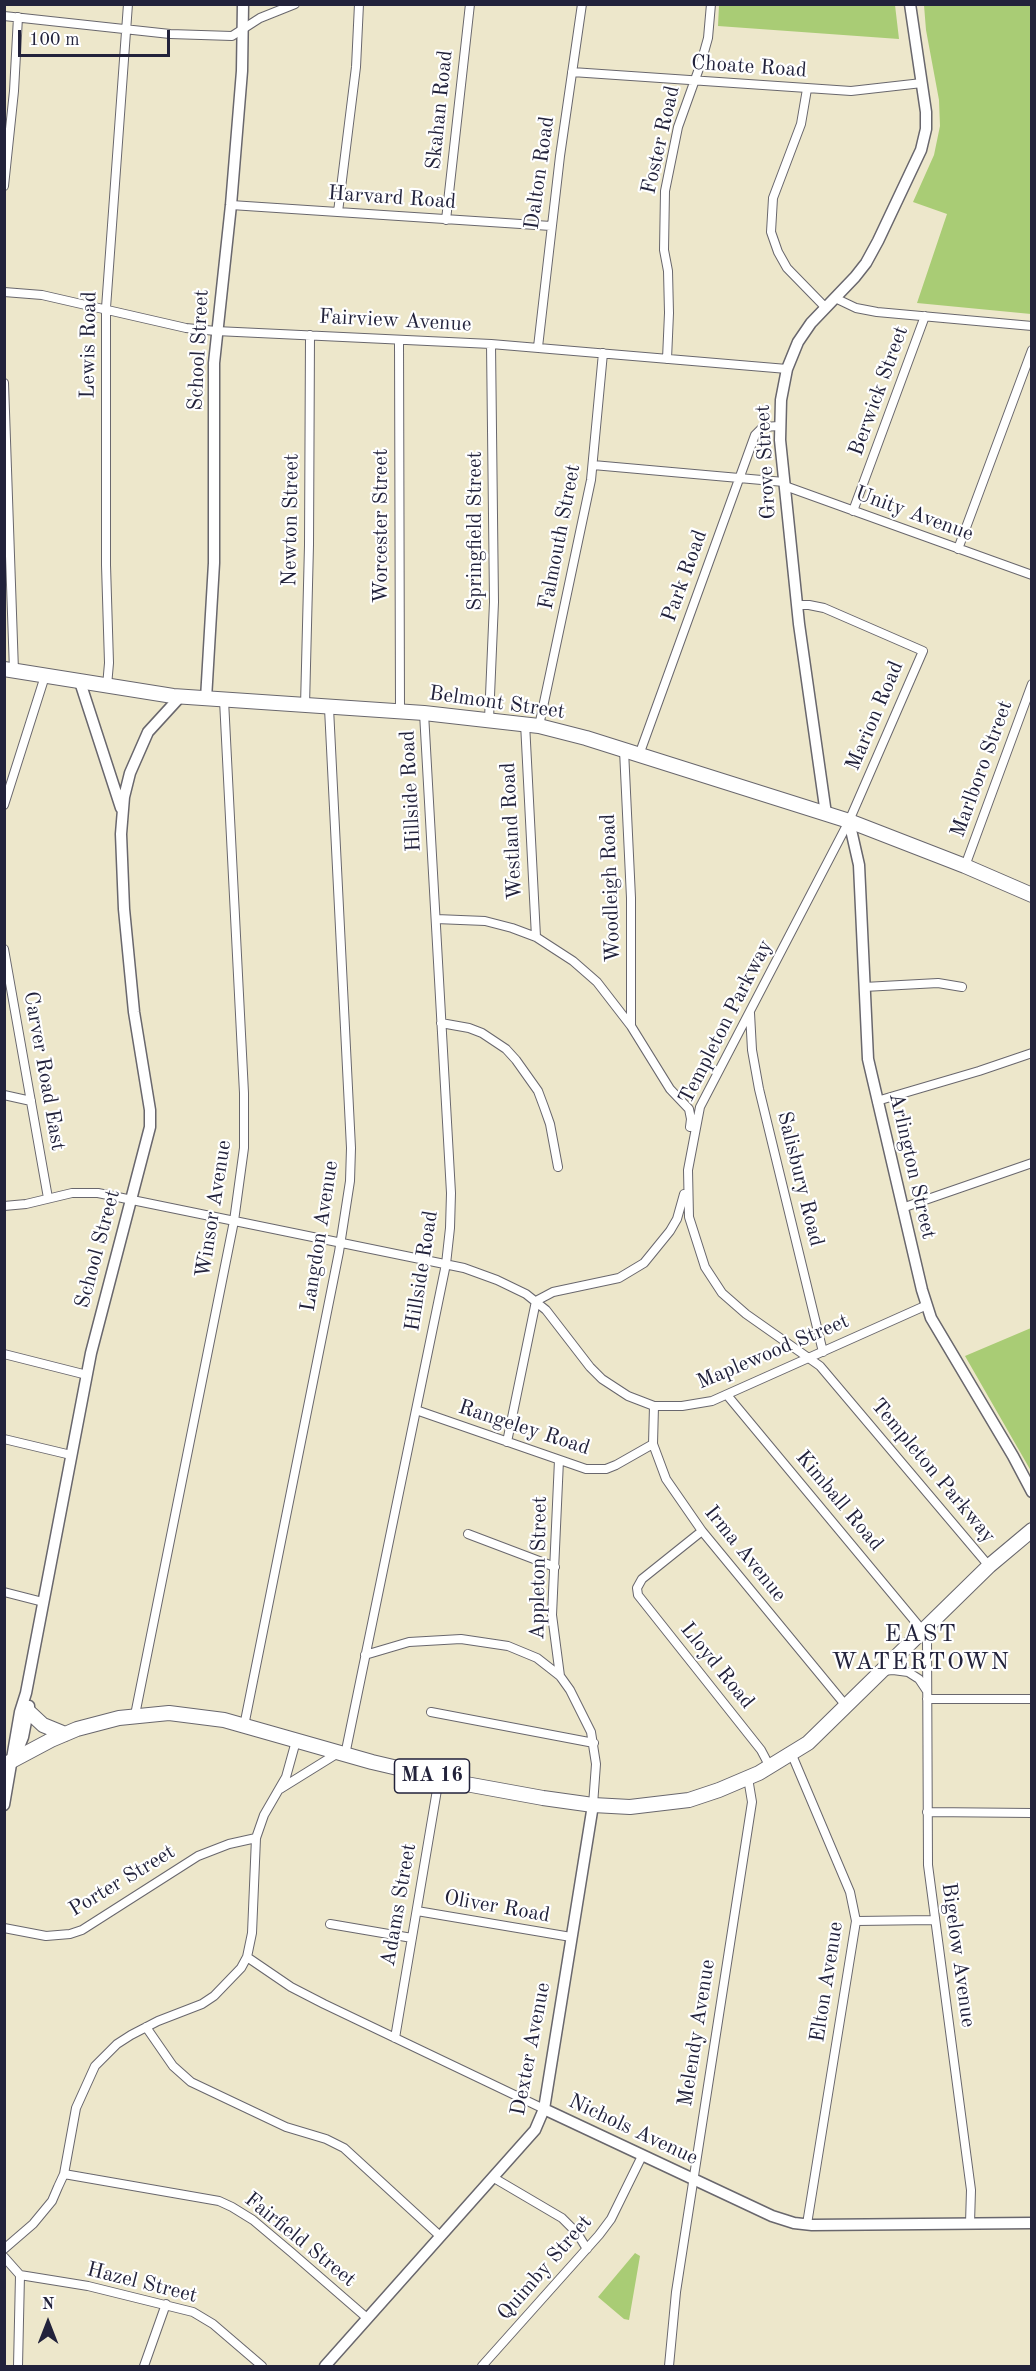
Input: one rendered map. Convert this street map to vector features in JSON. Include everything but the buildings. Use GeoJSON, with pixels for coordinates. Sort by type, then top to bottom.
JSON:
{"type":"FeatureCollection","features":[{"type":"Feature","properties":{"kind":"main road","name":"Belmont Street"},"geometry":{"type":"LineString","coordinates":[[9,670],[180,697],[400,711],[532,724],[624,750],[849,821],[966,866],[1032,895]]}},
{"type":"Feature","properties":{"kind":"main road","name":"MA 16"},"geometry":{"type":"LineString","coordinates":[[9,1763],[65,1734],[105,1721],[135,1715],[186,1715],[244,1726],[341,1754],[517,1794],[593,1805],[630,1807],[704,1796],[770,1767],[808,1743],[989,1566],[1032,1530]]}},
{"type":"Feature","properties":{"kind":"main road"},"geometry":{"type":"LineString","coordinates":[[28,1711],[43,1725],[65,1734]]}},
{"type":"Feature","properties":{"kind":"street","name":"Lewis Road"},"geometry":{"type":"LineString","coordinates":[[107,686],[109,663],[106,553],[106,308],[128,4]]}},
{"type":"Feature","properties":{"kind":"street","name":"School Street"},"geometry":{"type":"LineString","coordinates":[[206,699],[214,563],[213,381],[216,332],[231,205],[244,28],[243,4]]}},
{"type":"Feature","properties":{"kind":"street"},"geometry":{"type":"LineString","coordinates":[[4,16],[170,34],[232,36],[260,18],[295,4]]}},
{"type":"Feature","properties":{"kind":"street"},"geometry":{"type":"LineString","coordinates":[[338,212],[356,67],[359,4]]}},
{"type":"Feature","properties":{"kind":"street","name":"Skahan Road"},"geometry":{"type":"LineString","coordinates":[[446,219],[470,4]]}},
{"type":"Feature","properties":{"kind":"street","name":"Dalton Road"},"geometry":{"type":"LineString","coordinates":[[538,347],[551,226],[582,4]]}},
{"type":"Feature","properties":{"kind":"street","name":"Foster Road"},"geometry":{"type":"LineString","coordinates":[[667,359],[668,271],[663,250],[665,191],[678,127],[708,38],[711,4]]}},
{"type":"Feature","properties":{"kind":"street","name":"Grove Street"},"geometry":{"type":"LineString","coordinates":[[826,814],[797,605],[779,426],[781,400],[787,369],[802,335],[855,277],[870,255],[919,156],[926,129],[922,82],[910,4]]}},
{"type":"Feature","properties":{"kind":"street"},"geometry":{"type":"LineString","coordinates":[[4,186],[14,91],[18,17]]}},
{"type":"Feature","properties":{"kind":"street","name":"Choate Road"},"geometry":{"type":"LineString","coordinates":[[573,72],[851,91],[922,82]]}},
{"type":"Feature","properties":{"kind":"street"},"geometry":{"type":"LineString","coordinates":[[807,89],[801,124],[773,198],[771,232],[787,268],[826,308]]}},
{"type":"Feature","properties":{"kind":"street","name":"Harvard Road"},"geometry":{"type":"LineString","coordinates":[[231,205],[551,226]]}},
{"type":"Feature","properties":{"kind":"street","name":"Fairview Avenue"},"geometry":{"type":"LineString","coordinates":[[4,292],[42,295],[106,308],[175,326],[216,332],[538,347],[787,369]]}},
{"type":"Feature","properties":{"kind":"street"},"geometry":{"type":"LineString","coordinates":[[835,298],[867,310],[1032,326]]}},
{"type":"Feature","properties":{"kind":"street","name":"Berwick Street"},"geometry":{"type":"LineString","coordinates":[[853,511],[925,316]]}},
{"type":"Feature","properties":{"kind":"street","name":"Newton Street"},"geometry":{"type":"LineString","coordinates":[[305,706],[309,545],[310,335]]}},
{"type":"Feature","properties":{"kind":"street","name":"Worcester Street"},"geometry":{"type":"LineString","coordinates":[[399,340],[400,711]]}},
{"type":"Feature","properties":{"kind":"street","name":"Springfield Street"},"geometry":{"type":"LineString","coordinates":[[489,719],[494,602],[491,344]]}},
{"type":"Feature","properties":{"kind":"street"},"geometry":{"type":"LineString","coordinates":[[958,549],[1032,350]]}},
{"type":"Feature","properties":{"kind":"street","name":"Falmouth Street"},"geometry":{"type":"LineString","coordinates":[[532,724],[593,465],[603,353]]}},
{"type":"Feature","properties":{"kind":"street"},"geometry":{"type":"LineString","coordinates":[[4,383],[9,670]]}},
{"type":"Feature","properties":{"kind":"street","name":"Park Road"},"geometry":{"type":"LineString","coordinates":[[639,755],[758,430],[763,427],[779,426]]}},
{"type":"Feature","properties":{"kind":"street","name":"Unity Avenue"},"geometry":{"type":"LineString","coordinates":[[593,465],[740,477],[784,484],[1032,575]]}},
{"type":"Feature","properties":{"kind":"street","name":"Marion Road"},"geometry":{"type":"LineString","coordinates":[[797,605],[824,608],[923,651],[849,821]]}},
{"type":"Feature","properties":{"kind":"street"},"geometry":{"type":"LineString","coordinates":[[4,805],[45,676]]}},
{"type":"Feature","properties":{"kind":"street","name":"School Street"},"geometry":{"type":"LineString","coordinates":[[80,682],[122,811]]}},
{"type":"Feature","properties":{"kind":"street","name":"Marlboro Street"},"geometry":{"type":"LineString","coordinates":[[966,866],[1032,684]]}},
{"type":"Feature","properties":{"kind":"street","name":"School Street"},"geometry":{"type":"LineString","coordinates":[[4,1805],[9,1763],[26,1693],[87,1375],[143,1156],[150,1118],[128,958],[122,885],[122,811],[130,773],[148,732],[180,697]]}},
{"type":"Feature","properties":{"kind":"street","name":"Winsor Avenue"},"geometry":{"type":"LineString","coordinates":[[135,1715],[234,1221],[242,1169],[245,1112],[224,700]]}},
{"type":"Feature","properties":{"kind":"street","name":"Langdon Avenue"},"geometry":{"type":"LineString","coordinates":[[244,1726],[341,1243],[350,1181],[351,1148],[329,708]]}},
{"type":"Feature","properties":{"kind":"street","name":"Hillside Road"},"geometry":{"type":"LineString","coordinates":[[341,1754],[365,1654],[446,1264],[451,1211],[424,713]]}},
{"type":"Feature","properties":{"kind":"street","name":"Westland Road"},"geometry":{"type":"LineString","coordinates":[[532,724],[536,937]]}},
{"type":"Feature","properties":{"kind":"street","name":"Woodleigh Road"},"geometry":{"type":"LineString","coordinates":[[624,750],[631,898],[631,1026]]}},
{"type":"Feature","properties":{"kind":"street","name":"Arlington Street"},"geometry":{"type":"LineString","coordinates":[[849,821],[860,865],[866,1039],[877,1101],[927,1305],[931,1318],[1032,1492]]}},
{"type":"Feature","properties":{"kind":"street","name":"Templeton Parkway"},"geometry":{"type":"LineString","coordinates":[[849,821],[700,1107],[688,1170],[689,1217],[699,1252],[712,1279],[734,1305],[820,1366],[989,1566]]}},
{"type":"Feature","properties":{"kind":"street"},"geometry":{"type":"LineString","coordinates":[[436,919],[485,921],[536,937],[560,951],[605,991],[631,1026],[670,1089],[689,1109],[691,1119],[688,1170],[682,1204],[677,1219],[662,1244],[644,1263],[619,1278],[553,1292],[536,1301],[507,1442]]}},
{"type":"Feature","properties":{"kind":"street","name":"Carver Road East"},"geometry":{"type":"LineString","coordinates":[[4,949],[7,982],[48,1198]]}},
{"type":"Feature","properties":{"kind":"street"},"geometry":{"type":"LineString","coordinates":[[864,987],[938,983],[962,987]]}},
{"type":"Feature","properties":{"kind":"street","name":"Salisbury Road"},"geometry":{"type":"LineString","coordinates":[[750,1013],[752,1050],[759,1089],[823,1352]]}},
{"type":"Feature","properties":{"kind":"street"},"geometry":{"type":"LineString","coordinates":[[441,1023],[482,1033],[506,1049],[516,1060],[538,1091],[550,1124],[558,1167]]}},
{"type":"Feature","properties":{"kind":"street"},"geometry":{"type":"LineString","coordinates":[[877,1101],[1032,1053]]}},
{"type":"Feature","properties":{"kind":"street"},"geometry":{"type":"LineString","coordinates":[[4,1095],[31,1101]]}},
{"type":"Feature","properties":{"kind":"street"},"geometry":{"type":"LineString","coordinates":[[902,1208],[1032,1163]]}},
{"type":"Feature","properties":{"kind":"street","name":"Maplewood Street"},"geometry":{"type":"LineString","coordinates":[[4,1206],[26,1204],[84,1192],[131,1199],[446,1264],[497,1280],[526,1294],[536,1301],[602,1379],[628,1396],[654,1406],[698,1405],[727,1395],[927,1305]]}},
{"type":"Feature","properties":{"kind":"street"},"geometry":{"type":"LineString","coordinates":[[4,1354],[87,1375]]}},
{"type":"Feature","properties":{"kind":"street","name":"Kimball Road"},"geometry":{"type":"LineString","coordinates":[[727,1395],[923,1631]]}},
{"type":"Feature","properties":{"kind":"street","name":"Irma Avenue"},"geometry":{"type":"LineString","coordinates":[[654,1406],[653,1444],[666,1479],[702,1532],[847,1707]]}},
{"type":"Feature","properties":{"kind":"street","name":"Rangeley Road"},"geometry":{"type":"LineString","coordinates":[[416,1410],[586,1469],[616,1465],[653,1444]]}},
{"type":"Feature","properties":{"kind":"street"},"geometry":{"type":"LineString","coordinates":[[4,1439],[71,1455]]}},
{"type":"Feature","properties":{"kind":"street","name":"Appleton Street"},"geometry":{"type":"LineString","coordinates":[[559,1460],[553,1624],[560,1677]]}},
{"type":"Feature","properties":{"kind":"street","name":"Lloyd Road"},"geometry":{"type":"LineString","coordinates":[[702,1532],[642,1579],[637,1588],[641,1601],[761,1750],[770,1767]]}},
{"type":"Feature","properties":{"kind":"street"},"geometry":{"type":"LineString","coordinates":[[468,1534],[555,1567]]}},
{"type":"Feature","properties":{"kind":"street"},"geometry":{"type":"LineString","coordinates":[[4,1592],[43,1602]]}},
{"type":"Feature","properties":{"kind":"street","name":"Bigelow Avenue"},"geometry":{"type":"LineString","coordinates":[[923,1631],[928,1647],[928,1865],[970,2180],[972,2202],[969,2223]]}},
{"type":"Feature","properties":{"kind":"street"},"geometry":{"type":"LineString","coordinates":[[365,1654],[409,1641],[477,1640],[508,1646],[537,1658],[560,1677],[578,1704],[594,1743],[596,1772],[593,1805]]}},
{"type":"Feature","properties":{"kind":"street"},"geometry":{"type":"LineString","coordinates":[[883,1671],[908,1672],[920,1679],[927,1695],[1032,1699]]}},
{"type":"Feature","properties":{"kind":"street","name":"School Street"},"geometry":{"type":"LineString","coordinates":[[9,1763],[23,1738],[28,1711],[26,1693]]}},
{"type":"Feature","properties":{"kind":"street"},"geometry":{"type":"LineString","coordinates":[[431,1712],[594,1743]]}},
{"type":"Feature","properties":{"kind":"street"},"geometry":{"type":"LineString","coordinates":[[4,2249],[22,2236],[51,2201],[64,2174],[76,2108],[95,2066],[117,2044],[146,2027],[202,2004],[214,1996],[237,1973],[247,1957],[254,1921],[256,1838],[264,1815],[280,1790],[296,1741]]}},
{"type":"Feature","properties":{"kind":"street"},"geometry":{"type":"LineString","coordinates":[[280,1790],[341,1754]]}},
{"type":"Feature","properties":{"kind":"street","name":"Elton Avenue"},"geometry":{"type":"LineString","coordinates":[[792,1755],[850,1892],[856,1921],[807,2224]]}},
{"type":"Feature","properties":{"kind":"street","name":"Adams Street"},"geometry":{"type":"LineString","coordinates":[[395,2038],[439,1778]]}},
{"type":"Feature","properties":{"kind":"street","name":"Melendy Avenue"},"geometry":{"type":"LineString","coordinates":[[669,2367],[676,2292],[752,1802],[748,1778]]}},
{"type":"Feature","properties":{"kind":"street","name":"Dexter Avenue"},"geometry":{"type":"LineString","coordinates":[[325,2367],[535,2130],[544,2109],[593,1805]]}},
{"type":"Feature","properties":{"kind":"street"},"geometry":{"type":"LineString","coordinates":[[927,1812],[1032,1812]]}},
{"type":"Feature","properties":{"kind":"street","name":"Porter Street"},"geometry":{"type":"LineString","coordinates":[[4,1928],[46,1936],[70,1934],[82,1930],[198,1856],[228,1844],[256,1838]]}},
{"type":"Feature","properties":{"kind":"street","name":"Oliver Road"},"geometry":{"type":"LineString","coordinates":[[417,1911],[571,1937]]}},
{"type":"Feature","properties":{"kind":"street"},"geometry":{"type":"LineString","coordinates":[[856,1921],[935,1920]]}},
{"type":"Feature","properties":{"kind":"street"},"geometry":{"type":"LineString","coordinates":[[330,1924],[412,1938]]}},
{"type":"Feature","properties":{"kind":"street","name":"Nichols Avenue"},"geometry":{"type":"LineString","coordinates":[[247,1957],[291,1987],[772,2216],[807,2224],[1032,2223]]}},
{"type":"Feature","properties":{"kind":"street"},"geometry":{"type":"LineString","coordinates":[[146,2027],[173,2066],[191,2082],[286,2127],[326,2139],[344,2148],[440,2236]]}},
{"type":"Feature","properties":{"kind":"street","name":"Quimby Street"},"geometry":{"type":"LineString","coordinates":[[482,2367],[611,2219],[642,2156]]}},
{"type":"Feature","properties":{"kind":"street","name":"Fairfield Street"},"geometry":{"type":"LineString","coordinates":[[64,2174],[219,2201],[232,2207],[253,2220],[367,2318]]}},
{"type":"Feature","properties":{"kind":"street"},"geometry":{"type":"LineString","coordinates":[[494,2178],[562,2218],[577,2233],[587,2249]]}},
{"type":"Feature","properties":{"kind":"street"},"geometry":{"type":"LineString","coordinates":[[4,2257],[20,2275],[18,2367]]}},
{"type":"Feature","properties":{"kind":"street","name":"Hazel Street"},"geometry":{"type":"LineString","coordinates":[[20,2275],[88,2286],[166,2304],[203,2317],[262,2367]]}},
{"type":"Feature","properties":{"kind":"street"},"geometry":{"type":"LineString","coordinates":[[144,2367],[166,2304]]}},
{"type":"Feature","properties":{"kind":"green space"},"geometry":{"type":"Polygon","coordinates":[[[719,5],[895,5],[899,39],[718,26],[719,5]]]}},
{"type":"Feature","properties":{"kind":"green space"},"geometry":{"type":"Polygon","coordinates":[[[924,5],[1031,5],[1031,314],[917,303],[947,214],[913,202],[934,155],[940,126],[939,100],[926,30],[924,5]]]}},
{"type":"Feature","properties":{"kind":"green space"},"geometry":{"type":"Polygon","coordinates":[[[1031,1328],[1031,1471],[965,1356],[1031,1328]]]}},
{"type":"Feature","properties":{"kind":"green space"},"geometry":{"type":"Polygon","coordinates":[[[635,2253],[640,2256],[629,2320],[624,2319],[598,2297],[635,2253]]]}},
{"type":"Feature","properties":{"kind":"district","name":"EAST WATERTOWN"},"geometry":{"type":"Point","coordinates":[921,1649]}}]}
